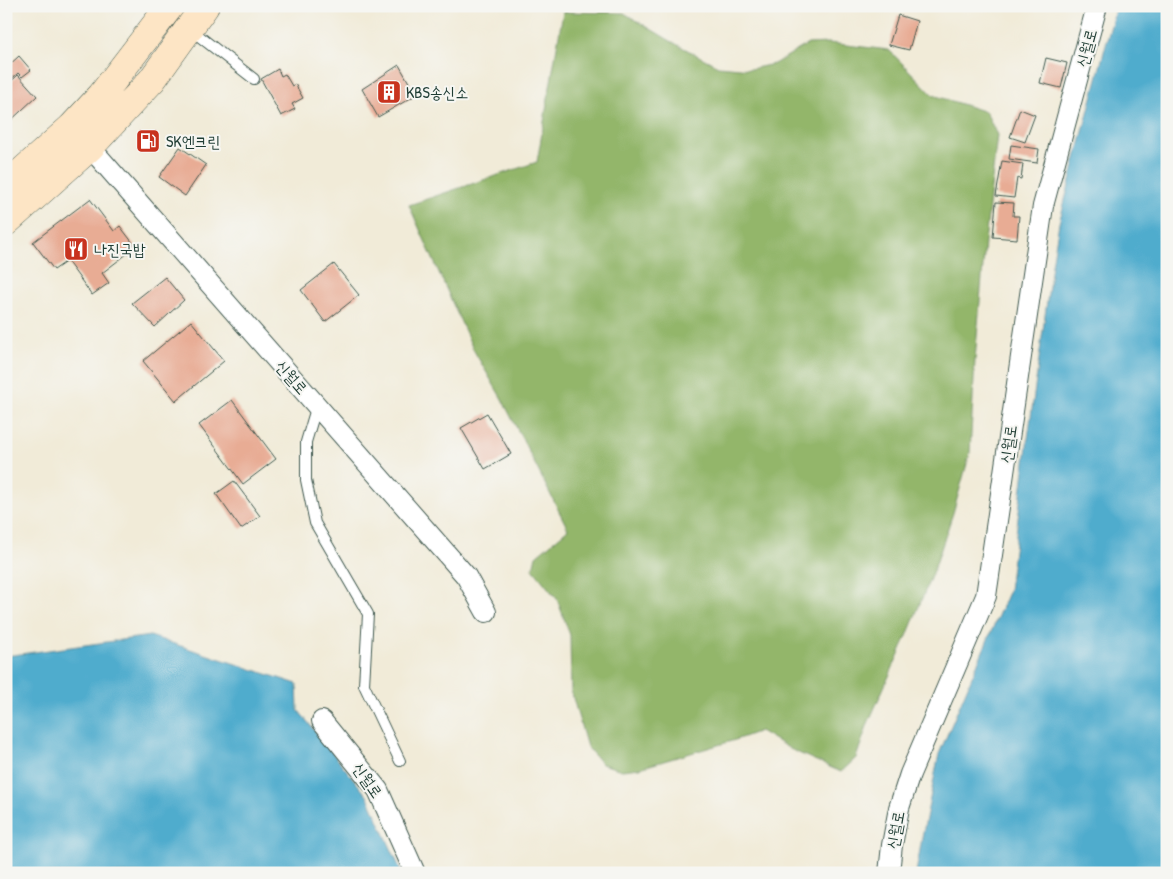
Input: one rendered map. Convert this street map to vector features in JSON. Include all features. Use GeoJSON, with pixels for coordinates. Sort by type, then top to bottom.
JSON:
{"type":"FeatureCollection","features":[{"type":"Feature","properties":{"kind":"street"},"geometry":{"type":"LineString","coordinates":[[6,186],[72,127],[101,96],[170,6]]}},
{"type":"Feature","properties":{"kind":"street"},"geometry":{"type":"LineString","coordinates":[[6,222],[90,147],[152,80],[205,6]]}},
{"type":"Feature","properties":{"kind":"street","name":"신월로"},"geometry":{"type":"LineString","coordinates":[[889,873],[899,808],[910,774],[986,596],[1042,206],[1097,6]]}},
{"type":"Feature","properties":{"kind":"street","name":"신월로"},"geometry":{"type":"LineString","coordinates":[[72,127],[466,576],[486,612]]}},
{"type":"Feature","properties":{"kind":"street","name":"신월로"},"geometry":{"type":"LineString","coordinates":[[322,721],[378,790],[415,873]]}},
{"type":"Feature","properties":{"kind":"lane"},"geometry":{"type":"LineString","coordinates":[[190,28],[254,79]]}},
{"type":"Feature","properties":{"kind":"lane"},"geometry":{"type":"LineString","coordinates":[[316,405],[306,442],[306,480],[315,523],[368,614],[364,685],[400,761]]}},
{"type":"Feature","properties":{"kind":"green space"},"geometry":{"type":"Polygon","coordinates":[[[563,12],[624,13],[674,43],[718,66],[751,69],[774,64],[808,44],[829,43],[889,50],[933,95],[986,112],[997,135],[985,242],[975,360],[970,453],[937,561],[907,636],[868,723],[856,758],[841,772],[792,750],[760,731],[640,768],[622,770],[602,764],[587,747],[571,691],[570,635],[557,599],[533,569],[536,556],[568,529],[502,399],[473,349],[409,205],[537,162],[563,12]]]}},
{"type":"Feature","properties":{"kind":"water"},"geometry":{"type":"Polygon","coordinates":[[[1116,6],[1167,6],[1167,873],[916,873],[939,754],[1009,590],[1028,438],[1059,223],[1116,6]]]}},
{"type":"Feature","properties":{"kind":"water"},"geometry":{"type":"Polygon","coordinates":[[[150,636],[297,684],[298,710],[368,797],[402,873],[6,873],[6,656],[150,636]]]}},
{"type":"Feature","properties":{"kind":"building"},"geometry":{"type":"Polygon","coordinates":[[[898,15],[917,21],[909,50],[889,45],[898,15]]]}},
{"type":"Feature","properties":{"kind":"building"},"geometry":{"type":"Polygon","coordinates":[[[19,56],[31,70],[22,77],[18,73],[6,84],[6,68],[19,56]]]}},
{"type":"Feature","properties":{"kind":"building"},"geometry":{"type":"Polygon","coordinates":[[[1046,58],[1067,63],[1061,88],[1040,83],[1046,58]]]}},
{"type":"Feature","properties":{"kind":"building","name":"KBS송신소"},"geometry":{"type":"Polygon","coordinates":[[[399,65],[416,95],[378,117],[362,89],[399,65]]]}},
{"type":"Feature","properties":{"kind":"building"},"geometry":{"type":"Polygon","coordinates":[[[278,69],[281,76],[285,74],[292,86],[295,84],[303,98],[292,104],[295,109],[281,116],[261,79],[278,69]]]}},
{"type":"Feature","properties":{"kind":"building"},"geometry":{"type":"Polygon","coordinates":[[[18,75],[37,96],[6,125],[6,86],[18,75]]]}},
{"type":"Feature","properties":{"kind":"building"},"geometry":{"type":"Polygon","coordinates":[[[1020,109],[1035,115],[1025,142],[1010,137],[1020,109]]]}},
{"type":"Feature","properties":{"kind":"building"},"geometry":{"type":"Polygon","coordinates":[[[1011,145],[1039,149],[1037,163],[1009,159],[1011,145]]]}},
{"type":"Feature","properties":{"kind":"building"},"geometry":{"type":"Polygon","coordinates":[[[180,147],[206,165],[185,196],[159,177],[180,147]]]}},
{"type":"Feature","properties":{"kind":"building"},"geometry":{"type":"Polygon","coordinates":[[[1002,161],[1023,164],[1021,179],[1017,178],[1014,198],[996,196],[1002,161]]]}},
{"type":"Feature","properties":{"kind":"building"},"geometry":{"type":"Polygon","coordinates":[[[90,199],[114,231],[120,226],[136,247],[102,273],[109,283],[92,295],[67,261],[54,270],[33,242],[90,199]]]}},
{"type":"Feature","properties":{"kind":"building"},"geometry":{"type":"Polygon","coordinates":[[[996,202],[1014,203],[1013,216],[1019,216],[1017,239],[993,237],[996,202]]]}},
{"type":"Feature","properties":{"kind":"building"},"geometry":{"type":"Polygon","coordinates":[[[334,264],[359,295],[325,322],[301,290],[334,264]]]}},
{"type":"Feature","properties":{"kind":"building"},"geometry":{"type":"Polygon","coordinates":[[[165,277],[184,300],[155,327],[132,303],[165,277]]]}},
{"type":"Feature","properties":{"kind":"building"},"geometry":{"type":"Polygon","coordinates":[[[191,321],[224,361],[176,401],[143,361],[191,321]]]}},
{"type":"Feature","properties":{"kind":"building"},"geometry":{"type":"Polygon","coordinates":[[[232,400],[276,459],[243,484],[199,425],[232,400]]]}},
{"type":"Feature","properties":{"kind":"building"},"geometry":{"type":"Polygon","coordinates":[[[487,413],[511,454],[485,469],[461,428],[487,413]]]}},
{"type":"Feature","properties":{"kind":"building"},"geometry":{"type":"Polygon","coordinates":[[[234,481],[260,516],[241,529],[216,494],[234,481]]]}},
{"type":"Feature","properties":{"kind":"place","name":"KBS송신소"},"geometry":{"type":"Point","coordinates":[389,92]}},
{"type":"Feature","properties":{"kind":"place","name":"SK엔크린"},"geometry":{"type":"Point","coordinates":[148,141]}},
{"type":"Feature","properties":{"kind":"place","name":"나진국밥"},"geometry":{"type":"Point","coordinates":[76,249]}}]}
